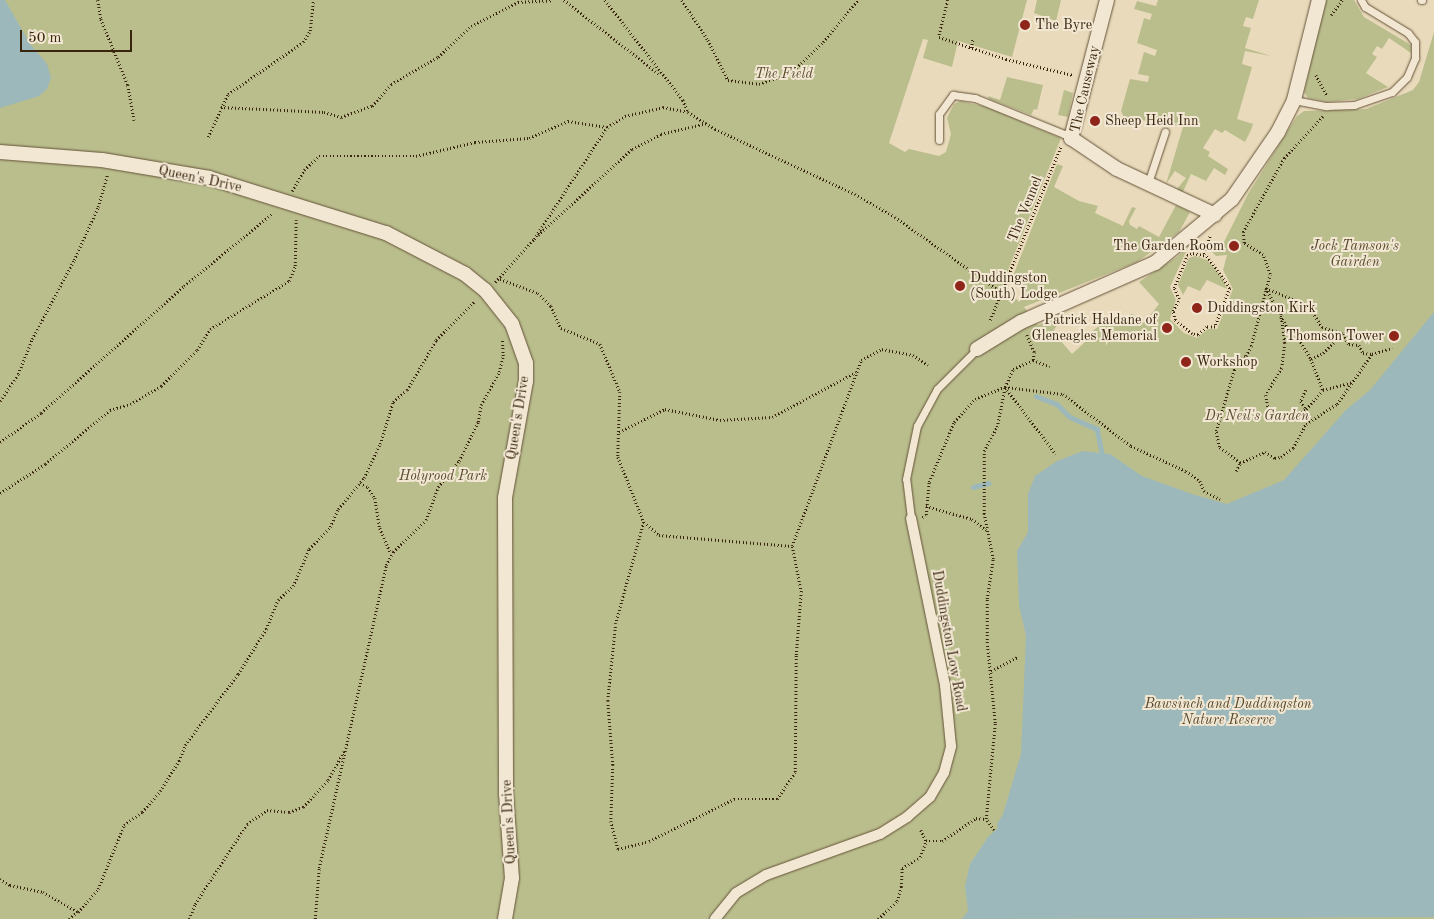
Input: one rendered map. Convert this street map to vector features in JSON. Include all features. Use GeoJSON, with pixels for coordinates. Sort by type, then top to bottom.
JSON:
{"type":"FeatureCollection","features":[{"type":"Feature","properties":{"kind":"street","name":"The Causeway"},"geometry":{"type":"LineString","coordinates":[[1107,0],[1072,135],[1118,169],[1215,215]]}},
{"type":"Feature","properties":{"kind":"street"},"geometry":{"type":"LineString","coordinates":[[978,349],[1021,322],[1155,262],[1215,215],[1242,187],[1278,132],[1294,100],[1319,0]]}},
{"type":"Feature","properties":{"kind":"street","name":"Queen's Drive"},"geometry":{"type":"LineString","coordinates":[[0,152],[109,161],[209,178],[394,237],[442,260],[485,290],[512,324],[526,363],[526,381],[505,498],[508,629],[506,793],[512,878],[505,919]]}},
{"type":"Feature","properties":{"kind":"street","name":"Duddingston Low Road"},"geometry":{"type":"LineString","coordinates":[[715,919],[736,893],[766,875],[880,834],[908,817],[930,796],[944,773],[951,746],[945,685],[911,518]]}},
{"type":"Feature","properties":{"kind":"lane"},"geometry":{"type":"LineString","coordinates":[[1294,100],[1326,106],[1364,103],[1392,92],[1407,77],[1415,58],[1415,42],[1408,33],[1365,7],[1361,0]]}},
{"type":"Feature","properties":{"kind":"lane"},"geometry":{"type":"LineString","coordinates":[[939,140],[939,114],[953,95],[975,98],[1064,134],[1072,135]]}},
{"type":"Feature","properties":{"kind":"lane"},"geometry":{"type":"LineString","coordinates":[[1148,183],[1165,132]]}},
{"type":"Feature","properties":{"kind":"lane","name":"Duddingston Low Road"},"geometry":{"type":"LineString","coordinates":[[911,518],[906,479],[917,426],[937,389],[978,349]]}},
{"type":"Feature","properties":{"kind":"path"},"geometry":{"type":"LineString","coordinates":[[98,0],[101,19],[128,85],[134,120]]}},
{"type":"Feature","properties":{"kind":"path"},"geometry":{"type":"LineString","coordinates":[[208,137],[228,94],[303,42],[310,30],[313,0]]}},
{"type":"Feature","properties":{"kind":"path"},"geometry":{"type":"LineString","coordinates":[[221,106],[324,112],[341,117],[372,106],[391,84],[438,57],[471,26],[518,2],[553,0]]}},
{"type":"Feature","properties":{"kind":"path"},"geometry":{"type":"LineString","coordinates":[[564,0],[663,76]]}},
{"type":"Feature","properties":{"kind":"path"},"geometry":{"type":"LineString","coordinates":[[605,0],[663,76],[684,100],[688,112]]}},
{"type":"Feature","properties":{"kind":"path"},"geometry":{"type":"LineString","coordinates":[[682,0],[708,40],[728,80],[758,84],[791,73],[823,42],[858,0]]}},
{"type":"Feature","properties":{"kind":"path"},"geometry":{"type":"LineString","coordinates":[[948,0],[939,37],[1006,59],[1086,78]]}},
{"type":"Feature","properties":{"kind":"path"},"geometry":{"type":"LineString","coordinates":[[1330,18],[1342,0]]}},
{"type":"Feature","properties":{"kind":"path"},"geometry":{"type":"LineString","coordinates":[[971,48],[973,38]]}},
{"type":"Feature","properties":{"kind":"path"},"geometry":{"type":"LineString","coordinates":[[1240,463],[1219,447],[1216,431],[1234,370],[1241,358],[1246,356],[1251,346],[1270,274],[1267,262],[1244,243],[1243,232],[1284,158],[1321,118],[1326,106],[1326,92],[1315,72]]}},
{"type":"Feature","properties":{"kind":"path"},"geometry":{"type":"LineString","coordinates":[[534,239],[606,127],[625,116],[663,107],[688,112],[707,123],[819,176],[895,217],[1001,292]]}},
{"type":"Feature","properties":{"kind":"path"},"geometry":{"type":"LineString","coordinates":[[0,493],[45,464],[110,410],[130,404],[161,386],[197,350],[210,329],[289,281],[295,266],[292,203],[304,170],[319,156],[416,156],[475,142],[529,138],[568,121],[606,127]]}},
{"type":"Feature","properties":{"kind":"path"},"geometry":{"type":"LineString","coordinates":[[707,123],[661,134],[632,149],[534,239],[500,278],[510,285],[538,293],[551,306],[561,328],[600,344],[620,392],[618,457],[644,522],[660,534],[792,546]]}},
{"type":"Feature","properties":{"kind":"path","name":"The Vennel"},"geometry":{"type":"LineString","coordinates":[[990,320],[1062,144],[1072,135]]}},
{"type":"Feature","properties":{"kind":"path"},"geometry":{"type":"LineString","coordinates":[[0,401],[18,374],[98,207],[109,161]]}},
{"type":"Feature","properties":{"kind":"path"},"geometry":{"type":"LineString","coordinates":[[0,442],[42,413],[184,286],[292,203]]}},
{"type":"Feature","properties":{"kind":"path"},"geometry":{"type":"LineString","coordinates":[[1187,255],[1207,256],[1230,288],[1215,327],[1208,327],[1198,335],[1192,334],[1174,320],[1173,311],[1180,299],[1174,288],[1187,255]]}},
{"type":"Feature","properties":{"kind":"path"},"geometry":{"type":"LineString","coordinates":[[1266,288],[1311,359],[1323,390]]}},
{"type":"Feature","properties":{"kind":"path"},"geometry":{"type":"LineString","coordinates":[[1266,288],[1309,306],[1322,327],[1343,334],[1349,344],[1359,346],[1363,353],[1372,354],[1392,348]]}},
{"type":"Feature","properties":{"kind":"path"},"geometry":{"type":"LineString","coordinates":[[69,919],[78,912],[103,880],[124,825],[142,812],[160,791],[179,761],[185,745],[238,674],[266,629],[278,600],[292,586],[309,550],[330,527],[338,509],[360,484],[380,444],[392,402],[406,390],[436,340],[470,308],[485,290]]}},
{"type":"Feature","properties":{"kind":"path"},"geometry":{"type":"LineString","coordinates":[[1281,314],[1285,343],[1282,368],[1266,395],[1266,406],[1269,413],[1277,418],[1289,419],[1306,408],[1323,390],[1352,382]]}},
{"type":"Feature","properties":{"kind":"path"},"geometry":{"type":"LineString","coordinates":[[315,919],[319,868],[382,578],[392,555],[426,520],[438,487],[459,461],[478,422],[481,405],[499,372],[503,356],[502,336],[512,324]]}},
{"type":"Feature","properties":{"kind":"path"},"geometry":{"type":"LineString","coordinates":[[1023,327],[1034,352],[1033,360]]}},
{"type":"Feature","properties":{"kind":"path"},"geometry":{"type":"LineString","coordinates":[[1311,359],[1323,354],[1343,334]]}},
{"type":"Feature","properties":{"kind":"path"},"geometry":{"type":"LineString","coordinates":[[644,522],[616,624],[608,701],[613,765],[611,821],[618,850],[649,841],[734,799],[777,799],[795,772],[796,655],[801,592],[792,546],[861,360],[882,349],[913,355],[928,365]]}},
{"type":"Feature","properties":{"kind":"path"},"geometry":{"type":"LineString","coordinates":[[1236,471],[1240,463],[1265,452],[1275,458],[1281,457],[1293,448],[1306,424],[1337,404],[1372,354]]}},
{"type":"Feature","properties":{"kind":"path"},"geometry":{"type":"LineString","coordinates":[[994,830],[986,819],[995,723],[987,599],[993,559],[984,514],[984,451],[997,427],[1005,388],[1013,369],[1033,360],[1050,367]]}},
{"type":"Feature","properties":{"kind":"path"},"geometry":{"type":"LineString","coordinates":[[619,432],[666,409],[720,420],[772,417],[857,371]]}},
{"type":"Feature","properties":{"kind":"path"},"geometry":{"type":"LineString","coordinates":[[1005,388],[1056,454]]}},
{"type":"Feature","properties":{"kind":"path"},"geometry":{"type":"LineString","coordinates":[[911,518],[926,515],[928,482],[954,422],[975,398],[1005,388],[1063,394],[1131,446],[1186,471],[1200,481],[1204,491],[1220,499]]}},
{"type":"Feature","properties":{"kind":"path"},"geometry":{"type":"LineString","coordinates":[[1306,390],[1302,403],[1306,408]]}},
{"type":"Feature","properties":{"kind":"path"},"geometry":{"type":"LineString","coordinates":[[360,484],[368,487],[375,498],[380,528],[392,555]]}},
{"type":"Feature","properties":{"kind":"path"},"geometry":{"type":"LineString","coordinates":[[926,506],[972,519],[981,523],[988,532]]}},
{"type":"Feature","properties":{"kind":"path"},"geometry":{"type":"LineString","coordinates":[[991,671],[1017,657]]}},
{"type":"Feature","properties":{"kind":"path"},"geometry":{"type":"LineString","coordinates":[[189,919],[195,904],[247,824],[267,810],[289,812],[303,807],[328,780],[346,747]]}},
{"type":"Feature","properties":{"kind":"path"},"geometry":{"type":"LineString","coordinates":[[926,840],[942,841],[976,818],[986,819]]}},
{"type":"Feature","properties":{"kind":"path"},"geometry":{"type":"LineString","coordinates":[[878,919],[896,901],[901,887],[902,868],[920,857],[926,840],[921,830]]}},
{"type":"Feature","properties":{"kind":"path"},"geometry":{"type":"LineString","coordinates":[[0,879],[10,885],[43,892],[78,912]]}},
{"type":"Feature","properties":{"kind":"green space","name":"Holyrood Park"},"geometry":{"type":"Polygon","coordinates":[[[0,0],[1027,0],[1012,57],[958,41],[952,67],[923,58],[928,40],[923,39],[889,143],[905,152],[909,149],[939,156],[946,152],[951,134],[947,118],[954,104],[960,101],[987,107],[1061,138],[1003,283],[1019,302],[1026,292],[1011,281],[1057,164],[1063,166],[1054,187],[1079,201],[1098,206],[1095,213],[1123,226],[1132,207],[1136,208],[1129,221],[1130,225],[1137,229],[1139,226],[1159,237],[1176,205],[1190,212],[1179,232],[1137,262],[1024,307],[1038,325],[1057,317],[1060,320],[1053,332],[1072,354],[1085,342],[1085,336],[1098,327],[1132,314],[1144,323],[1159,304],[1139,282],[1177,257],[1189,245],[1170,287],[1176,300],[1170,319],[1184,333],[1197,338],[1208,329],[1217,329],[1233,289],[1223,270],[1227,255],[1216,256],[1212,252],[1214,245],[1223,244],[1248,194],[1297,116],[1304,111],[1366,109],[1413,90],[1419,82],[1434,32],[1434,919],[0,919],[0,0]]]}},
{"type":"Feature","properties":{"kind":"green space"},"geometry":{"type":"Polygon","coordinates":[[[1037,0],[1061,0],[1056,21],[1034,13],[1037,0]]]}},
{"type":"Feature","properties":{"kind":"green space"},"geometry":{"type":"Polygon","coordinates":[[[1158,0],[1259,0],[1253,19],[1246,17],[1243,26],[1251,28],[1245,48],[1271,56],[1245,51],[1242,64],[1252,67],[1237,119],[1253,124],[1245,142],[1225,130],[1222,133],[1215,129],[1203,148],[1210,152],[1208,156],[1228,169],[1225,175],[1214,168],[1206,181],[1191,174],[1183,192],[1196,199],[1176,190],[1186,178],[1175,171],[1166,184],[1183,127],[1124,117],[1121,111],[1130,79],[1148,82],[1149,76],[1138,74],[1144,52],[1155,56],[1157,50],[1137,43],[1144,18],[1150,20],[1152,14],[1134,9],[1137,1],[1156,6],[1158,0]]]}},
{"type":"Feature","properties":{"kind":"green space"},"geometry":{"type":"Polygon","coordinates":[[[1325,0],[1354,0],[1364,17],[1411,45],[1411,53],[1389,38],[1382,49],[1377,46],[1372,54],[1377,57],[1366,73],[1388,87],[1358,99],[1327,102],[1308,98],[1304,92],[1325,0]]]}},
{"type":"Feature","properties":{"kind":"green space"},"geometry":{"type":"Polygon","coordinates":[[[1007,77],[1043,85],[1037,110],[1034,109],[1031,115],[989,99],[988,96],[1000,100],[1007,77]]]}},
{"type":"Feature","properties":{"kind":"green space"},"geometry":{"type":"Polygon","coordinates":[[[1064,90],[1073,93],[1068,117],[1058,115],[1064,90]]]}},
{"type":"Feature","properties":{"kind":"green space"},"geometry":{"type":"Polygon","coordinates":[[[1195,256],[1207,260],[1222,277],[1227,289],[1207,280],[1200,291],[1188,286],[1183,295],[1178,285],[1189,258],[1195,256]]]}},
{"type":"Feature","properties":{"kind":"water"},"geometry":{"type":"Polygon","coordinates":[[[0,0],[5,0],[30,44],[47,64],[51,78],[47,89],[39,96],[0,108],[0,0]]]}},
{"type":"Feature","properties":{"kind":"water","name":"Bawsinch and Duddingston Nature Reserve"},"geometry":{"type":"Polygon","coordinates":[[[1434,312],[1434,917],[962,919],[968,911],[965,886],[970,864],[988,837],[998,828],[997,824],[1003,814],[1021,754],[1026,636],[1019,605],[1017,551],[1028,532],[1028,494],[1035,476],[1057,461],[1083,451],[1110,454],[1142,476],[1227,504],[1284,480],[1346,410],[1370,390],[1434,312]]]}},
{"type":"Feature","properties":{"kind":"waterway"},"geometry":{"type":"LineString","coordinates":[[1036,396],[1057,404],[1070,417],[1097,429],[1102,453]]}},
{"type":"Feature","properties":{"kind":"waterway"},"geometry":{"type":"LineString","coordinates":[[973,487],[989,483]]}},
{"type":"Feature","properties":{"kind":"place","name":"The Byre"},"geometry":{"type":"Point","coordinates":[1025,25]}},
{"type":"Feature","properties":{"kind":"place","name":"Sheep Heid Inn"},"geometry":{"type":"Point","coordinates":[1095,121]}},
{"type":"Feature","properties":{"kind":"place","name":"The Garden Room"},"geometry":{"type":"Point","coordinates":[1234,246]}},
{"type":"Feature","properties":{"kind":"place","name":"Duddingston (South) Lodge"},"geometry":{"type":"Point","coordinates":[960,286]}},
{"type":"Feature","properties":{"kind":"place","name":"Duddingston Kirk"},"geometry":{"type":"Point","coordinates":[1197,308]}},
{"type":"Feature","properties":{"kind":"place","name":"Patrick Haldane of Gleneagles Memorial"},"geometry":{"type":"Point","coordinates":[1167,328]}},
{"type":"Feature","properties":{"kind":"place","name":"Thomson Tower"},"geometry":{"type":"Point","coordinates":[1394,336]}},
{"type":"Feature","properties":{"kind":"place","name":"Workshop"},"geometry":{"type":"Point","coordinates":[1186,362]}},
{"type":"Feature","properties":{"kind":"park label","name":"The Field"},"geometry":{"type":"Point","coordinates":[784,74]}},
{"type":"Feature","properties":{"kind":"park label","name":"Jock Tamson's Gairden"},"geometry":{"type":"Point","coordinates":[1355,254]}},
{"type":"Feature","properties":{"kind":"park label","name":"Dr Neil's Garden"},"geometry":{"type":"Point","coordinates":[1257,416]}}]}
